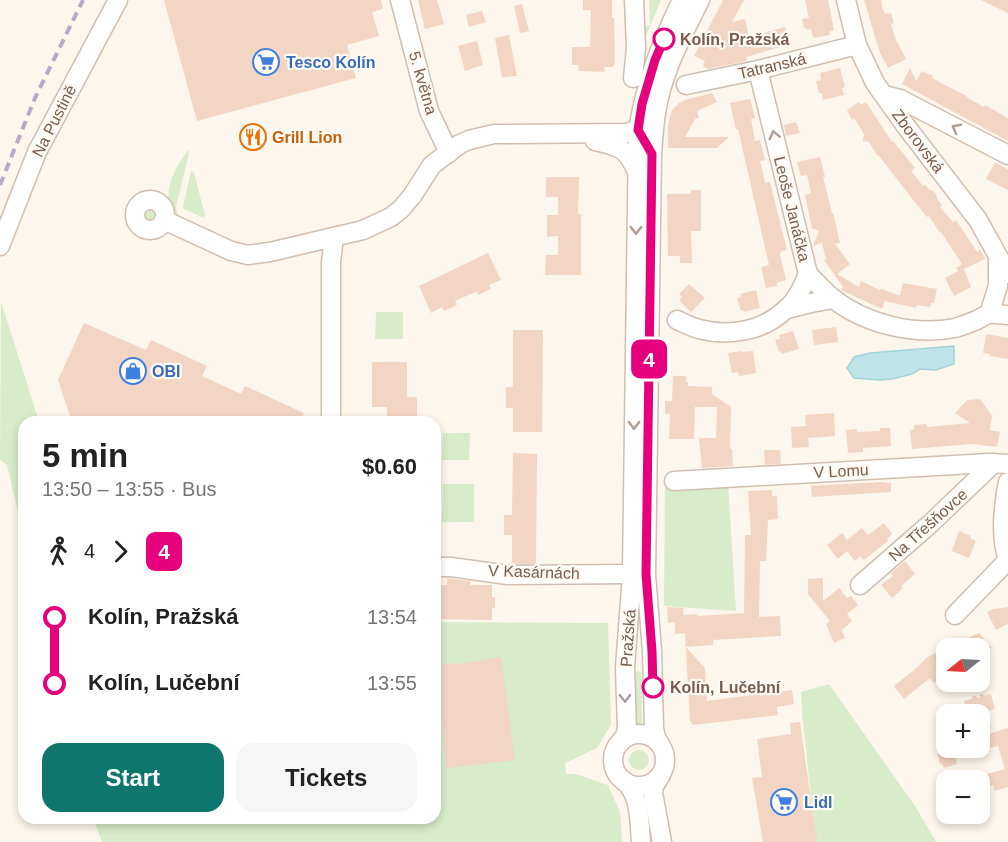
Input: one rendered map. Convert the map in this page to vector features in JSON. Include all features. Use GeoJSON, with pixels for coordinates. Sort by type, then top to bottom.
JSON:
{"type":"FeatureCollection","features":[{"type":"Feature","properties":{"kind":"street","name":"Na Pustině"},"geometry":{"type":"LineString","coordinates":[[0,246],[37,152],[117,0]]}},
{"type":"Feature","properties":{"kind":"street","name":"5. května"},"geometry":{"type":"LineString","coordinates":[[400,0],[429,111],[449,153]]}},
{"type":"Feature","properties":{"kind":"street"},"geometry":{"type":"LineString","coordinates":[[633,78],[636,48],[634,0]]}},
{"type":"Feature","properties":{"kind":"street","name":"Pražská"},"geometry":{"type":"LineString","coordinates":[[620,743],[627,729],[626,651],[632,574],[638,130],[642,104],[655,60],[682,0]]}},
{"type":"Feature","properties":{"kind":"street","name":"Pražská"},"geometry":{"type":"LineString","coordinates":[[660,744],[654,728],[652,651],[646,574],[652,154],[656,112],[666,73],[700,0]]}},
{"type":"Feature","properties":{"kind":"street","name":"Zborovská"},"geometry":{"type":"LineString","coordinates":[[846,0],[857,45],[867,69],[905,125],[1003,255],[1008,274]]}},
{"type":"Feature","properties":{"kind":"street","name":"Tatranská"},"geometry":{"type":"LineString","coordinates":[[686,85],[857,45]]}},
{"type":"Feature","properties":{"kind":"street","name":"Leoše Janáčka"},"geometry":{"type":"LineString","coordinates":[[758,70],[808,274],[833,299],[877,322],[912,330],[940,330],[957,327],[989,314],[1008,315]]}},
{"type":"Feature","properties":{"kind":"street"},"geometry":{"type":"LineString","coordinates":[[884,95],[908,102],[1008,155]]}},
{"type":"Feature","properties":{"kind":"street"},"geometry":{"type":"LineString","coordinates":[[164,220],[231,251],[248,255],[270,252],[363,230],[391,217],[412,196],[432,165],[469,140],[494,134],[626,133],[638,130],[656,112]]}},
{"type":"Feature","properties":{"kind":"street"},"geometry":{"type":"LineString","coordinates":[[638,130],[652,154]]}},
{"type":"Feature","properties":{"kind":"street"},"geometry":{"type":"LineString","coordinates":[[564,134],[618,147],[629,155],[637,172]]}},
{"type":"Feature","properties":{"kind":"street"},"geometry":{"type":"LineString","coordinates":[[331,416],[331,262],[334,237]]}},
{"type":"Feature","properties":{"kind":"street"},"geometry":{"type":"LineString","coordinates":[[989,314],[999,286],[1003,255]]}},
{"type":"Feature","properties":{"kind":"street"},"geometry":{"type":"LineString","coordinates":[[677,320],[700,329],[746,331],[768,323],[787,309],[795,300],[808,274]]}},
{"type":"Feature","properties":{"kind":"street"},"geometry":{"type":"LineString","coordinates":[[787,309],[833,299]]}},
{"type":"Feature","properties":{"kind":"street","name":"V Lomu"},"geometry":{"type":"LineString","coordinates":[[674,481],[1001,464]]}},
{"type":"Feature","properties":{"kind":"street","name":"Na Třešňovce"},"geometry":{"type":"LineString","coordinates":[[860,585],[1001,464]]}},
{"type":"Feature","properties":{"kind":"street"},"geometry":{"type":"LineString","coordinates":[[955,615],[1008,561],[1004,549],[1003,510],[1008,482]]}},
{"type":"Feature","properties":{"kind":"street","name":"V Kasárnách"},"geometry":{"type":"LineString","coordinates":[[441,567],[508,575],[632,574]]}},
{"type":"Feature","properties":{"kind":"street"},"geometry":{"type":"LineString","coordinates":[[641,842],[638,809],[634,796],[630,786],[616,772],[614,762],[614,754],[620,743],[629,736],[638,734],[648,735],[660,744],[665,757],[665,765],[654,786],[653,793],[662,842]]}},
{"type":"Feature","properties":{"kind":"street"},"geometry":{"type":"LineString","coordinates":[[623,780],[632,785],[645,786],[653,783],[662,773]]}},
{"type":"Feature","properties":{"kind":"green space"},"geometry":{"type":"Polygon","coordinates":[[[649,0],[661,0],[644,41],[642,27],[650,25],[649,0]]]}},
{"type":"Feature","properties":{"kind":"green space"},"geometry":{"type":"Polygon","coordinates":[[[190,149],[176,207],[178,216],[170,201],[170,186],[178,165],[190,149]]]}},
{"type":"Feature","properties":{"kind":"green space"},"geometry":{"type":"Polygon","coordinates":[[[191,171],[194,173],[204,218],[183,207],[191,171]]]}},
{"type":"Feature","properties":{"kind":"green space"},"geometry":{"type":"Polygon","coordinates":[[[150,207],[155,209],[157,214],[155,219],[150,221],[145,219],[143,214],[145,209],[150,207]]]}},
{"type":"Feature","properties":{"kind":"green space"},"geometry":{"type":"Polygon","coordinates":[[[1,302],[37,416],[18,416],[18,512],[7,465],[0,460],[1,302]]]}},
{"type":"Feature","properties":{"kind":"green space"},"geometry":{"type":"Polygon","coordinates":[[[376,312],[403,312],[403,339],[375,339],[376,312]]]}},
{"type":"Feature","properties":{"kind":"green space"},"geometry":{"type":"Polygon","coordinates":[[[443,433],[470,433],[469,460],[442,460],[443,433]]]}},
{"type":"Feature","properties":{"kind":"green space"},"geometry":{"type":"Polygon","coordinates":[[[728,483],[736,611],[664,606],[665,485],[728,483]]]}},
{"type":"Feature","properties":{"kind":"green space"},"geometry":{"type":"Polygon","coordinates":[[[443,484],[474,484],[474,522],[442,522],[443,484]]]}},
{"type":"Feature","properties":{"kind":"green space"},"geometry":{"type":"Polygon","coordinates":[[[441,622],[608,623],[611,725],[597,748],[565,763],[566,774],[576,774],[608,785],[620,812],[622,842],[102,842],[95,824],[441,824],[441,622]]]}},
{"type":"Feature","properties":{"kind":"green space"},"geometry":{"type":"Polygon","coordinates":[[[635,671],[641,672],[642,726],[634,727],[635,671]]]}},
{"type":"Feature","properties":{"kind":"green space"},"geometry":{"type":"Polygon","coordinates":[[[829,684],[917,809],[936,842],[816,842],[801,692],[829,684]]]}},
{"type":"Feature","properties":{"kind":"green space"},"geometry":{"type":"Polygon","coordinates":[[[639,750],[646,753],[649,760],[646,767],[639,770],[632,767],[629,760],[632,753],[639,750]]]}},
{"type":"Feature","properties":{"kind":"water"},"geometry":{"type":"Polygon","coordinates":[[[954,346],[954,364],[936,370],[920,369],[912,374],[880,380],[854,378],[847,368],[854,357],[870,353],[954,346]]]}},
{"type":"Feature","properties":{"kind":"building","name":"Tesco Kolín"},"geometry":{"type":"Polygon","coordinates":[[[164,0],[381,0],[383,9],[372,12],[379,36],[347,45],[356,78],[197,121],[164,0]]]}},
{"type":"Feature","properties":{"kind":"building"},"geometry":{"type":"Polygon","coordinates":[[[418,0],[437,0],[444,24],[425,29],[418,0]]]}},
{"type":"Feature","properties":{"kind":"building"},"geometry":{"type":"Polygon","coordinates":[[[583,0],[612,0],[615,63],[613,67],[604,67],[605,72],[578,71],[579,65],[572,65],[572,47],[590,47],[591,10],[583,10],[583,0]]]}},
{"type":"Feature","properties":{"kind":"building"},"geometry":{"type":"Polygon","coordinates":[[[723,0],[744,0],[732,22],[745,19],[749,37],[785,27],[790,44],[746,57],[747,61],[708,69],[703,66],[705,61],[694,56],[723,0]]]}},
{"type":"Feature","properties":{"kind":"building"},"geometry":{"type":"Polygon","coordinates":[[[805,0],[828,0],[834,30],[829,32],[830,35],[813,38],[811,29],[804,28],[802,19],[809,18],[805,0]]]}},
{"type":"Feature","properties":{"kind":"building"},"geometry":{"type":"Polygon","coordinates":[[[864,0],[881,0],[885,14],[891,13],[895,38],[906,59],[888,68],[880,53],[864,0]]]}},
{"type":"Feature","properties":{"kind":"building"},"geometry":{"type":"Polygon","coordinates":[[[981,0],[1008,0],[1008,13],[981,0]]]}},
{"type":"Feature","properties":{"kind":"building"},"geometry":{"type":"Polygon","coordinates":[[[522,4],[529,31],[520,33],[514,6],[522,4]]]}},
{"type":"Feature","properties":{"kind":"building"},"geometry":{"type":"Polygon","coordinates":[[[482,11],[486,22],[469,27],[466,15],[482,11]]]}},
{"type":"Feature","properties":{"kind":"building"},"geometry":{"type":"Polygon","coordinates":[[[509,35],[517,76],[502,77],[495,38],[509,35]]]}},
{"type":"Feature","properties":{"kind":"building"},"geometry":{"type":"Polygon","coordinates":[[[477,41],[483,65],[465,71],[458,46],[477,41]]]}},
{"type":"Feature","properties":{"kind":"building"},"geometry":{"type":"Polygon","coordinates":[[[840,68],[845,87],[842,88],[844,95],[823,100],[816,81],[821,80],[820,73],[840,68]]]}},
{"type":"Feature","properties":{"kind":"building"},"geometry":{"type":"Polygon","coordinates":[[[910,68],[916,81],[922,71],[984,107],[985,105],[1008,118],[1008,141],[902,84],[910,68]]]}},
{"type":"Feature","properties":{"kind":"building"},"geometry":{"type":"Polygon","coordinates":[[[712,93],[717,102],[697,111],[699,118],[695,119],[685,137],[729,137],[717,148],[668,148],[668,125],[672,110],[679,103],[688,99],[712,93]]]}},
{"type":"Feature","properties":{"kind":"building"},"geometry":{"type":"Polygon","coordinates":[[[750,99],[755,118],[751,119],[755,141],[760,140],[765,160],[760,161],[765,183],[770,182],[787,250],[781,251],[780,255],[786,280],[777,283],[777,286],[766,288],[761,267],[769,265],[730,103],[750,99]]]}},
{"type":"Feature","properties":{"kind":"building"},"geometry":{"type":"Polygon","coordinates":[[[859,102],[861,105],[866,102],[892,142],[915,168],[911,171],[923,186],[925,184],[930,191],[936,194],[942,205],[940,207],[953,222],[956,220],[977,252],[980,249],[985,259],[964,269],[971,287],[954,296],[945,278],[958,271],[956,268],[962,264],[929,216],[927,217],[869,142],[863,141],[864,134],[847,110],[859,102]]]}},
{"type":"Feature","properties":{"kind":"building"},"geometry":{"type":"Polygon","coordinates":[[[796,122],[800,133],[786,136],[784,125],[796,122]]]}},
{"type":"Feature","properties":{"kind":"building"},"geometry":{"type":"Polygon","coordinates":[[[820,157],[840,243],[835,244],[850,264],[837,274],[859,287],[861,281],[900,296],[903,283],[937,289],[934,303],[931,303],[930,307],[917,305],[916,308],[885,301],[882,309],[841,290],[843,287],[824,260],[826,259],[822,243],[813,246],[819,231],[812,228],[805,195],[811,193],[807,175],[801,176],[797,162],[820,157]]]}},
{"type":"Feature","properties":{"kind":"building"},"geometry":{"type":"Polygon","coordinates":[[[995,162],[1008,170],[1008,190],[986,179],[995,162]]]}},
{"type":"Feature","properties":{"kind":"building"},"geometry":{"type":"Polygon","coordinates":[[[546,177],[579,177],[581,275],[545,275],[546,255],[558,255],[558,236],[547,237],[547,215],[558,215],[558,197],[546,197],[546,177]]]}},
{"type":"Feature","properties":{"kind":"building"},"geometry":{"type":"Polygon","coordinates":[[[691,190],[701,190],[701,231],[691,231],[692,263],[680,263],[680,256],[668,256],[667,194],[691,194],[691,190]]]}},
{"type":"Feature","properties":{"kind":"building"},"geometry":{"type":"Polygon","coordinates":[[[488,253],[501,280],[489,285],[491,289],[478,295],[477,292],[473,293],[455,301],[457,305],[444,311],[442,307],[431,313],[419,286],[488,253]]]}},
{"type":"Feature","properties":{"kind":"building"},"geometry":{"type":"Polygon","coordinates":[[[689,284],[705,298],[691,312],[679,300],[682,297],[679,294],[689,284]]]}},
{"type":"Feature","properties":{"kind":"building"},"geometry":{"type":"Polygon","coordinates":[[[756,290],[760,308],[741,311],[737,298],[741,297],[740,294],[756,290]]]}},
{"type":"Feature","properties":{"kind":"building","name":"OBI"},"geometry":{"type":"Polygon","coordinates":[[[84,323],[146,350],[151,340],[207,366],[202,376],[241,394],[245,386],[304,413],[303,416],[70,416],[58,380],[84,323]]]}},
{"type":"Feature","properties":{"kind":"building"},"geometry":{"type":"Polygon","coordinates":[[[836,327],[838,342],[814,345],[812,330],[836,327]]]}},
{"type":"Feature","properties":{"kind":"building"},"geometry":{"type":"Polygon","coordinates":[[[513,330],[543,330],[542,432],[513,432],[513,408],[506,408],[506,387],[513,387],[513,330]]]}},
{"type":"Feature","properties":{"kind":"building"},"geometry":{"type":"Polygon","coordinates":[[[793,331],[799,349],[781,354],[775,340],[780,339],[779,335],[793,331]]]}},
{"type":"Feature","properties":{"kind":"building"},"geometry":{"type":"Polygon","coordinates":[[[986,334],[1008,338],[1008,359],[983,353],[986,334]]]}},
{"type":"Feature","properties":{"kind":"building"},"geometry":{"type":"Polygon","coordinates":[[[753,351],[756,373],[739,376],[738,372],[732,373],[728,353],[753,351]]]}},
{"type":"Feature","properties":{"kind":"building"},"geometry":{"type":"Polygon","coordinates":[[[372,362],[407,362],[407,397],[417,397],[417,416],[387,416],[387,407],[372,407],[372,362]]]}},
{"type":"Feature","properties":{"kind":"building"},"geometry":{"type":"Polygon","coordinates":[[[673,376],[686,376],[688,386],[712,387],[712,394],[731,407],[730,449],[732,449],[733,466],[702,468],[699,438],[716,438],[717,407],[695,407],[694,439],[669,439],[670,414],[665,414],[665,401],[672,401],[673,376]]]}},
{"type":"Feature","properties":{"kind":"building"},"geometry":{"type":"Polygon","coordinates":[[[980,399],[992,416],[990,430],[1000,432],[997,447],[972,444],[912,449],[910,430],[914,430],[914,425],[926,424],[927,427],[970,423],[955,413],[967,400],[980,399]]]}},
{"type":"Feature","properties":{"kind":"building"},"geometry":{"type":"Polygon","coordinates":[[[834,413],[835,436],[808,438],[809,447],[792,448],[791,427],[806,426],[805,415],[834,413]]]}},
{"type":"Feature","properties":{"kind":"building"},"geometry":{"type":"Polygon","coordinates":[[[880,428],[890,428],[891,446],[863,448],[863,452],[848,453],[846,430],[880,431],[880,428]]]}},
{"type":"Feature","properties":{"kind":"building"},"geometry":{"type":"Polygon","coordinates":[[[764,450],[780,450],[781,464],[765,465],[764,450]]]}},
{"type":"Feature","properties":{"kind":"building"},"geometry":{"type":"Polygon","coordinates":[[[513,453],[537,454],[536,564],[512,564],[512,535],[504,535],[504,515],[512,515],[513,453]]]}},
{"type":"Feature","properties":{"kind":"building"},"geometry":{"type":"Polygon","coordinates":[[[891,483],[891,492],[812,497],[811,486],[891,483]]]}},
{"type":"Feature","properties":{"kind":"building"},"geometry":{"type":"Polygon","coordinates":[[[772,490],[772,496],[777,496],[778,519],[768,520],[766,561],[760,561],[759,617],[780,616],[781,636],[713,640],[713,645],[686,647],[705,668],[707,701],[792,690],[794,704],[777,707],[778,715],[693,725],[690,721],[685,633],[675,634],[675,622],[668,623],[667,607],[683,608],[684,615],[744,613],[745,535],[751,535],[748,491],[772,490]]]}},
{"type":"Feature","properties":{"kind":"building"},"geometry":{"type":"Polygon","coordinates":[[[884,523],[892,534],[887,539],[888,541],[864,560],[860,556],[855,561],[847,551],[838,559],[827,545],[842,533],[847,540],[862,528],[868,535],[884,523]]]}},
{"type":"Feature","properties":{"kind":"building"},"geometry":{"type":"Polygon","coordinates":[[[959,531],[976,541],[969,558],[952,551],[959,531]]]}},
{"type":"Feature","properties":{"kind":"building"},"geometry":{"type":"Polygon","coordinates":[[[905,561],[915,574],[901,586],[903,588],[892,598],[881,585],[893,576],[891,573],[905,561]]]}},
{"type":"Feature","properties":{"kind":"building"},"geometry":{"type":"Polygon","coordinates":[[[447,578],[470,581],[470,585],[492,585],[495,608],[492,608],[492,620],[441,619],[441,585],[447,585],[447,578]]]}},
{"type":"Feature","properties":{"kind":"building"},"geometry":{"type":"Polygon","coordinates":[[[823,578],[823,601],[839,588],[847,598],[851,596],[858,605],[847,614],[852,621],[842,630],[845,638],[834,643],[826,624],[830,621],[808,594],[808,579],[823,578]]]}},
{"type":"Feature","properties":{"kind":"building"},"geometry":{"type":"Polygon","coordinates":[[[1008,607],[1008,624],[996,630],[987,612],[1008,607]]]}},
{"type":"Feature","properties":{"kind":"building"},"geometry":{"type":"Polygon","coordinates":[[[979,633],[983,638],[968,638],[979,633]]]}},
{"type":"Feature","properties":{"kind":"building"},"geometry":{"type":"Polygon","coordinates":[[[936,653],[936,682],[934,683],[930,678],[904,699],[894,686],[926,658],[936,653]]]}},
{"type":"Feature","properties":{"kind":"building"},"geometry":{"type":"Polygon","coordinates":[[[501,657],[515,760],[447,768],[441,716],[441,664],[501,657]]]}},
{"type":"Feature","properties":{"kind":"building"},"geometry":{"type":"Polygon","coordinates":[[[980,694],[984,696],[991,694],[995,709],[990,710],[990,704],[965,704],[964,701],[971,699],[974,695],[980,698],[980,694]]]}},
{"type":"Feature","properties":{"kind":"building","name":"Lidl"},"geometry":{"type":"Polygon","coordinates":[[[800,722],[817,842],[763,842],[752,778],[762,777],[757,739],[791,734],[790,723],[800,722]]]}},
{"type":"Feature","properties":{"kind":"building"},"geometry":{"type":"Polygon","coordinates":[[[1008,728],[1008,787],[995,791],[993,785],[990,786],[990,773],[1005,769],[998,746],[990,748],[990,733],[1008,728]]]}},
{"type":"Feature","properties":{"kind":"building"},"geometry":{"type":"Polygon","coordinates":[[[939,758],[956,758],[957,764],[944,768],[939,758]]]}},
{"type":"Feature","properties":{"kind":"railway"},"geometry":{"type":"LineString","coordinates":[[0,185],[35,98],[83,0]]}},
{"type":"Feature","properties":{"kind":"bus line","name":"4"},"geometry":{"type":"LineString","coordinates":[[653,687],[646,574],[652,154],[638,130],[642,104],[664,39]]}},
{"type":"Feature","properties":{"kind":"place","name":"Kolín, Pražská"},"geometry":{"type":"Point","coordinates":[664,39]}},
{"type":"Feature","properties":{"kind":"place","name":"Tesco Kolín"},"geometry":{"type":"Point","coordinates":[266,62]}},
{"type":"Feature","properties":{"kind":"place","name":"Grill Lion"},"geometry":{"type":"Point","coordinates":[253,137]}},
{"type":"Feature","properties":{"kind":"place","name":"OBI"},"geometry":{"type":"Point","coordinates":[133,371]}},
{"type":"Feature","properties":{"kind":"place","name":"Kolín, Lučební"},"geometry":{"type":"Point","coordinates":[653,687]}},
{"type":"Feature","properties":{"kind":"place","name":"Lidl"},"geometry":{"type":"Point","coordinates":[784,802]}}]}
